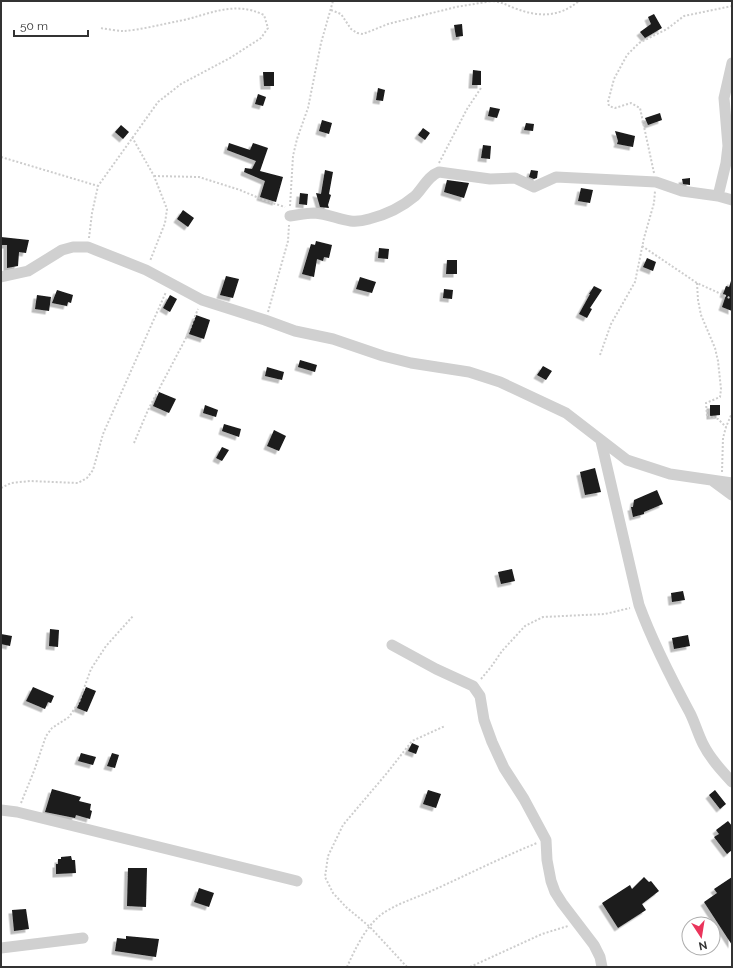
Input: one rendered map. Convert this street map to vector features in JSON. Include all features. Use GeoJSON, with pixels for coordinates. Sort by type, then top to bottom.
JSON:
{"type":"FeatureCollection","features":[{"type":"Feature","properties":{"kind":"street"},"geometry":{"type":"LineString","coordinates":[[718,196],[726,164],[728,146],[724,98],[732,62]]}},
{"type":"Feature","properties":{"kind":"street"},"geometry":{"type":"LineString","coordinates":[[290,216],[315,213],[344,221],[356,222],[369,219],[401,206],[416,195],[433,174],[439,172],[490,179],[516,178],[534,187],[556,177],[656,182],[682,191],[718,196],[732,200]]}},
{"type":"Feature","properties":{"kind":"street"},"geometry":{"type":"LineString","coordinates":[[1,277],[28,271],[62,250],[73,247],[88,247],[146,270],[202,300],[266,320],[295,331],[333,339],[383,356],[411,363],[469,372],[500,382],[566,413],[627,460],[670,474],[732,483]]}},
{"type":"Feature","properties":{"kind":"street"},"geometry":{"type":"LineString","coordinates":[[601,441],[639,605],[648,630],[670,676],[694,720],[702,742],[715,763],[732,782]]}},
{"type":"Feature","properties":{"kind":"street"},"geometry":{"type":"LineString","coordinates":[[715,480],[732,495]]}},
{"type":"Feature","properties":{"kind":"street"},"geometry":{"type":"LineString","coordinates":[[392,645],[436,670],[473,686],[480,696],[484,720],[492,742],[504,768],[524,799],[546,840],[550,874],[555,892],[562,904],[594,945],[600,957],[602,967]]}},
{"type":"Feature","properties":{"kind":"street"},"geometry":{"type":"LineString","coordinates":[[1,810],[17,812],[297,881]]}},
{"type":"Feature","properties":{"kind":"street"},"geometry":{"type":"LineString","coordinates":[[1,948],[83,938]]}},
{"type":"Feature","properties":{"kind":"path"},"geometry":{"type":"LineString","coordinates":[[154,176],[199,176],[240,190],[266,201],[290,208],[293,156],[297,139],[308,108],[321,43],[333,1]]}},
{"type":"Feature","properties":{"kind":"path"},"geometry":{"type":"LineString","coordinates":[[331,10],[341,14],[351,29],[357,33],[363,34],[388,24],[456,7],[493,1],[528,14],[543,16],[572,7],[579,1]]}},
{"type":"Feature","properties":{"kind":"path"},"geometry":{"type":"LineString","coordinates":[[600,355],[611,324],[635,282],[642,246],[654,204],[656,182],[640,108],[631,103],[615,108],[609,106],[608,102],[614,79],[627,54],[639,43],[684,16],[732,6]]}},
{"type":"Feature","properties":{"kind":"path"},"geometry":{"type":"LineString","coordinates":[[88,247],[92,213],[98,186],[158,102],[181,84],[230,58],[261,38],[268,28],[264,15],[255,10],[238,7],[218,10],[180,21],[124,31],[100,28]]}},
{"type":"Feature","properties":{"kind":"path"},"geometry":{"type":"LineString","coordinates":[[433,174],[467,109],[481,88]]}},
{"type":"Feature","properties":{"kind":"path"},"geometry":{"type":"LineString","coordinates":[[132,137],[154,176],[167,209],[165,223],[146,270]]}},
{"type":"Feature","properties":{"kind":"path"},"geometry":{"type":"LineString","coordinates":[[1,157],[98,186]]}},
{"type":"Feature","properties":{"kind":"path"},"geometry":{"type":"LineString","coordinates":[[266,320],[288,241],[290,216]]}},
{"type":"Feature","properties":{"kind":"path"},"geometry":{"type":"LineString","coordinates":[[642,246],[698,283],[732,299]]}},
{"type":"Feature","properties":{"kind":"path"},"geometry":{"type":"LineString","coordinates":[[1,488],[11,483],[30,481],[78,482],[87,478],[93,470],[103,434],[170,282]]}},
{"type":"Feature","properties":{"kind":"path"},"geometry":{"type":"LineString","coordinates":[[698,283],[698,300],[701,315],[715,348],[721,389],[720,397],[706,403],[707,416],[718,419],[726,427]]}},
{"type":"Feature","properties":{"kind":"path"},"geometry":{"type":"LineString","coordinates":[[134,443],[148,410],[187,336],[202,300]]}},
{"type":"Feature","properties":{"kind":"path"},"geometry":{"type":"LineString","coordinates":[[715,480],[722,468],[723,438],[732,414]]}},
{"type":"Feature","properties":{"kind":"path"},"geometry":{"type":"LineString","coordinates":[[473,686],[481,679],[502,651],[525,626],[543,617],[605,614],[639,605]]}},
{"type":"Feature","properties":{"kind":"path"},"geometry":{"type":"LineString","coordinates":[[17,812],[34,771],[46,736],[52,728],[70,717],[79,702],[91,669],[106,646],[134,616]]}},
{"type":"Feature","properties":{"kind":"path"},"geometry":{"type":"LineString","coordinates":[[407,967],[370,927],[346,907],[333,893],[325,877],[328,856],[343,825],[412,741],[445,726]]}},
{"type":"Feature","properties":{"kind":"path"},"geometry":{"type":"LineString","coordinates":[[347,967],[352,955],[370,927],[382,914],[402,903],[508,855],[546,840]]}},
{"type":"Feature","properties":{"kind":"path"},"geometry":{"type":"LineString","coordinates":[[470,967],[542,934],[577,923]]}},
{"type":"Feature","properties":{"kind":"building"},"geometry":{"type":"Polygon","coordinates":[[[654,14],[662,28],[645,38],[640,32],[651,24],[648,17],[654,14]]]}},
{"type":"Feature","properties":{"kind":"building"},"geometry":{"type":"Polygon","coordinates":[[[462,24],[463,36],[456,37],[454,25],[462,24]]]}},
{"type":"Feature","properties":{"kind":"building"},"geometry":{"type":"Polygon","coordinates":[[[473,70],[481,71],[481,85],[472,85],[473,70]]]}},
{"type":"Feature","properties":{"kind":"building"},"geometry":{"type":"Polygon","coordinates":[[[263,72],[274,72],[274,86],[264,86],[263,72]]]}},
{"type":"Feature","properties":{"kind":"building"},"geometry":{"type":"Polygon","coordinates":[[[378,88],[385,90],[383,101],[376,100],[378,88]]]}},
{"type":"Feature","properties":{"kind":"building"},"geometry":{"type":"Polygon","coordinates":[[[258,94],[266,97],[263,106],[255,104],[258,94]]]}},
{"type":"Feature","properties":{"kind":"building"},"geometry":{"type":"Polygon","coordinates":[[[490,107],[500,109],[497,118],[488,116],[490,107]]]}},
{"type":"Feature","properties":{"kind":"building"},"geometry":{"type":"Polygon","coordinates":[[[660,113],[662,120],[648,125],[645,118],[660,113]]]}},
{"type":"Feature","properties":{"kind":"building"},"geometry":{"type":"Polygon","coordinates":[[[322,120],[332,123],[329,134],[319,131],[322,120]]]}},
{"type":"Feature","properties":{"kind":"building"},"geometry":{"type":"Polygon","coordinates":[[[526,123],[534,124],[533,131],[524,130],[526,123]]]}},
{"type":"Feature","properties":{"kind":"building"},"geometry":{"type":"Polygon","coordinates":[[[121,125],[129,132],[123,139],[115,132],[121,125]]]}},
{"type":"Feature","properties":{"kind":"building"},"geometry":{"type":"Polygon","coordinates":[[[423,128],[430,133],[425,140],[418,135],[423,128]]]}},
{"type":"Feature","properties":{"kind":"building"},"geometry":{"type":"Polygon","coordinates":[[[615,131],[635,136],[633,147],[617,144],[618,141],[615,131]]]}},
{"type":"Feature","properties":{"kind":"building"},"geometry":{"type":"Polygon","coordinates":[[[229,143],[250,150],[253,143],[268,148],[260,171],[283,177],[276,202],[260,197],[265,181],[244,172],[245,168],[252,169],[256,161],[227,150],[229,143]]]}},
{"type":"Feature","properties":{"kind":"building"},"geometry":{"type":"Polygon","coordinates":[[[483,145],[491,146],[490,159],[481,158],[483,145]]]}},
{"type":"Feature","properties":{"kind":"building"},"geometry":{"type":"Polygon","coordinates":[[[325,170],[333,172],[329,194],[331,195],[328,205],[329,208],[320,207],[316,193],[321,194],[325,170]]]}},
{"type":"Feature","properties":{"kind":"building"},"geometry":{"type":"Polygon","coordinates":[[[531,170],[538,171],[537,178],[534,179],[529,177],[531,170]]]}},
{"type":"Feature","properties":{"kind":"building"},"geometry":{"type":"Polygon","coordinates":[[[690,178],[690,185],[683,184],[682,179],[690,178]]]}},
{"type":"Feature","properties":{"kind":"building"},"geometry":{"type":"Polygon","coordinates":[[[447,180],[469,183],[464,198],[444,192],[447,180]]]}},
{"type":"Feature","properties":{"kind":"building"},"geometry":{"type":"Polygon","coordinates":[[[581,188],[593,190],[590,203],[578,201],[581,188]]]}},
{"type":"Feature","properties":{"kind":"building"},"geometry":{"type":"Polygon","coordinates":[[[300,193],[308,194],[307,205],[299,204],[300,193]]]}},
{"type":"Feature","properties":{"kind":"building"},"geometry":{"type":"Polygon","coordinates":[[[183,210],[194,218],[188,227],[177,219],[183,210]]]}},
{"type":"Feature","properties":{"kind":"building"},"geometry":{"type":"Polygon","coordinates":[[[1,237],[29,240],[26,253],[19,252],[18,266],[7,268],[7,245],[1,245],[1,237]]]}},
{"type":"Feature","properties":{"kind":"building"},"geometry":{"type":"Polygon","coordinates":[[[316,241],[332,245],[329,258],[324,257],[323,261],[317,259],[314,277],[302,274],[311,244],[315,245],[316,241]]]}},
{"type":"Feature","properties":{"kind":"building"},"geometry":{"type":"Polygon","coordinates":[[[379,248],[389,249],[388,259],[378,258],[379,248]]]}},
{"type":"Feature","properties":{"kind":"building"},"geometry":{"type":"Polygon","coordinates":[[[647,258],[656,262],[653,271],[643,267],[647,258]]]}},
{"type":"Feature","properties":{"kind":"building"},"geometry":{"type":"Polygon","coordinates":[[[447,260],[457,260],[457,274],[446,274],[447,260]]]}},
{"type":"Feature","properties":{"kind":"building"},"geometry":{"type":"Polygon","coordinates":[[[226,276],[239,279],[233,298],[220,295],[226,276]]]}},
{"type":"Feature","properties":{"kind":"building"},"geometry":{"type":"Polygon","coordinates":[[[360,277],[376,282],[372,293],[356,289],[360,277]]]}},
{"type":"Feature","properties":{"kind":"building"},"geometry":{"type":"Polygon","coordinates":[[[731,281],[732,311],[722,307],[726,295],[723,294],[726,286],[729,287],[731,281]]]}},
{"type":"Feature","properties":{"kind":"building"},"geometry":{"type":"Polygon","coordinates":[[[594,286],[602,290],[590,308],[592,309],[587,318],[579,314],[594,286]]]}},
{"type":"Feature","properties":{"kind":"building"},"geometry":{"type":"Polygon","coordinates":[[[444,289],[453,290],[452,299],[443,298],[444,289]]]}},
{"type":"Feature","properties":{"kind":"building"},"geometry":{"type":"Polygon","coordinates":[[[57,290],[73,295],[71,303],[68,302],[67,306],[52,303],[57,290]]]}},
{"type":"Feature","properties":{"kind":"building"},"geometry":{"type":"Polygon","coordinates":[[[37,295],[51,297],[49,311],[35,309],[37,295]]]}},
{"type":"Feature","properties":{"kind":"building"},"geometry":{"type":"Polygon","coordinates":[[[170,295],[177,299],[170,312],[163,308],[170,295]]]}},
{"type":"Feature","properties":{"kind":"building"},"geometry":{"type":"Polygon","coordinates":[[[196,315],[210,320],[204,339],[189,334],[196,315]]]}},
{"type":"Feature","properties":{"kind":"building"},"geometry":{"type":"Polygon","coordinates":[[[300,360],[317,365],[315,372],[298,367],[300,360]]]}},
{"type":"Feature","properties":{"kind":"building"},"geometry":{"type":"Polygon","coordinates":[[[543,366],[552,371],[546,380],[537,375],[543,366]]]}},
{"type":"Feature","properties":{"kind":"building"},"geometry":{"type":"Polygon","coordinates":[[[267,367],[284,372],[282,380],[265,376],[267,367]]]}},
{"type":"Feature","properties":{"kind":"building"},"geometry":{"type":"Polygon","coordinates":[[[159,392],[176,399],[169,413],[153,406],[159,392]]]}},
{"type":"Feature","properties":{"kind":"building"},"geometry":{"type":"Polygon","coordinates":[[[205,405],[218,410],[216,417],[203,413],[205,405]]]}},
{"type":"Feature","properties":{"kind":"building"},"geometry":{"type":"Polygon","coordinates":[[[710,405],[720,405],[720,415],[710,416],[710,405]]]}},
{"type":"Feature","properties":{"kind":"building"},"geometry":{"type":"Polygon","coordinates":[[[224,424],[241,429],[239,437],[222,431],[224,424]]]}},
{"type":"Feature","properties":{"kind":"building"},"geometry":{"type":"Polygon","coordinates":[[[274,430],[286,436],[279,451],[267,446],[274,430]]]}},
{"type":"Feature","properties":{"kind":"building"},"geometry":{"type":"Polygon","coordinates":[[[222,447],[229,450],[222,461],[216,458],[222,447]]]}},
{"type":"Feature","properties":{"kind":"building"},"geometry":{"type":"Polygon","coordinates":[[[595,468],[601,492],[585,495],[580,472],[595,468]]]}},
{"type":"Feature","properties":{"kind":"building"},"geometry":{"type":"Polygon","coordinates":[[[657,490],[663,504],[644,512],[644,514],[633,517],[631,507],[633,507],[634,500],[657,490]]]}},
{"type":"Feature","properties":{"kind":"building"},"geometry":{"type":"Polygon","coordinates":[[[512,569],[515,581],[501,584],[498,572],[512,569]]]}},
{"type":"Feature","properties":{"kind":"building"},"geometry":{"type":"Polygon","coordinates":[[[683,591],[685,600],[672,602],[671,593],[683,591]]]}},
{"type":"Feature","properties":{"kind":"building"},"geometry":{"type":"Polygon","coordinates":[[[50,629],[59,630],[58,647],[49,646],[50,629]]]}},
{"type":"Feature","properties":{"kind":"building"},"geometry":{"type":"Polygon","coordinates":[[[1,634],[12,636],[10,646],[1,644],[1,634]]]}},
{"type":"Feature","properties":{"kind":"building"},"geometry":{"type":"Polygon","coordinates":[[[688,635],[690,646],[674,649],[672,638],[688,635]]]}},
{"type":"Feature","properties":{"kind":"building"},"geometry":{"type":"Polygon","coordinates":[[[33,687],[54,696],[51,703],[48,702],[45,709],[26,701],[33,687]]]}},
{"type":"Feature","properties":{"kind":"building"},"geometry":{"type":"Polygon","coordinates":[[[86,687],[96,691],[87,712],[77,708],[86,687]]]}},
{"type":"Feature","properties":{"kind":"building"},"geometry":{"type":"Polygon","coordinates":[[[412,743],[419,746],[416,754],[408,751],[412,743]]]}},
{"type":"Feature","properties":{"kind":"building"},"geometry":{"type":"Polygon","coordinates":[[[81,753],[96,757],[93,765],[78,761],[81,753]]]}},
{"type":"Feature","properties":{"kind":"building"},"geometry":{"type":"Polygon","coordinates":[[[112,753],[119,755],[115,768],[107,766],[112,753]]]}},
{"type":"Feature","properties":{"kind":"building"},"geometry":{"type":"Polygon","coordinates":[[[52,789],[81,797],[79,801],[91,804],[90,810],[92,811],[90,819],[76,815],[75,818],[45,812],[52,789]]]}},
{"type":"Feature","properties":{"kind":"building"},"geometry":{"type":"Polygon","coordinates":[[[428,790],[441,794],[436,808],[423,804],[428,790]]]}},
{"type":"Feature","properties":{"kind":"building"},"geometry":{"type":"Polygon","coordinates":[[[715,790],[726,804],[720,809],[709,795],[715,790]]]}},
{"type":"Feature","properties":{"kind":"building"},"geometry":{"type":"Polygon","coordinates":[[[728,821],[732,826],[732,850],[727,854],[714,837],[719,834],[716,830],[728,821]]]}},
{"type":"Feature","properties":{"kind":"building"},"geometry":{"type":"Polygon","coordinates":[[[71,856],[72,860],[75,860],[76,873],[56,874],[56,864],[58,864],[58,859],[61,859],[61,857],[71,856]]]}},
{"type":"Feature","properties":{"kind":"building"},"geometry":{"type":"Polygon","coordinates":[[[128,868],[147,868],[146,907],[127,906],[128,868]]]}},
{"type":"Feature","properties":{"kind":"building"},"geometry":{"type":"Polygon","coordinates":[[[644,877],[649,882],[651,881],[659,891],[642,904],[646,910],[618,928],[602,903],[630,885],[632,889],[644,877]]]}},
{"type":"Feature","properties":{"kind":"building"},"geometry":{"type":"Polygon","coordinates":[[[732,877],[732,945],[721,928],[721,916],[713,916],[704,902],[717,893],[714,889],[732,877]]]}},
{"type":"Feature","properties":{"kind":"building"},"geometry":{"type":"Polygon","coordinates":[[[199,888],[214,893],[209,907],[194,902],[199,888]]]}},
{"type":"Feature","properties":{"kind":"building"},"geometry":{"type":"Polygon","coordinates":[[[26,909],[29,929],[14,931],[12,910],[26,909]]]}},
{"type":"Feature","properties":{"kind":"building"},"geometry":{"type":"Polygon","coordinates":[[[126,936],[159,939],[156,957],[115,951],[117,938],[126,939],[126,936]]]}}]}
